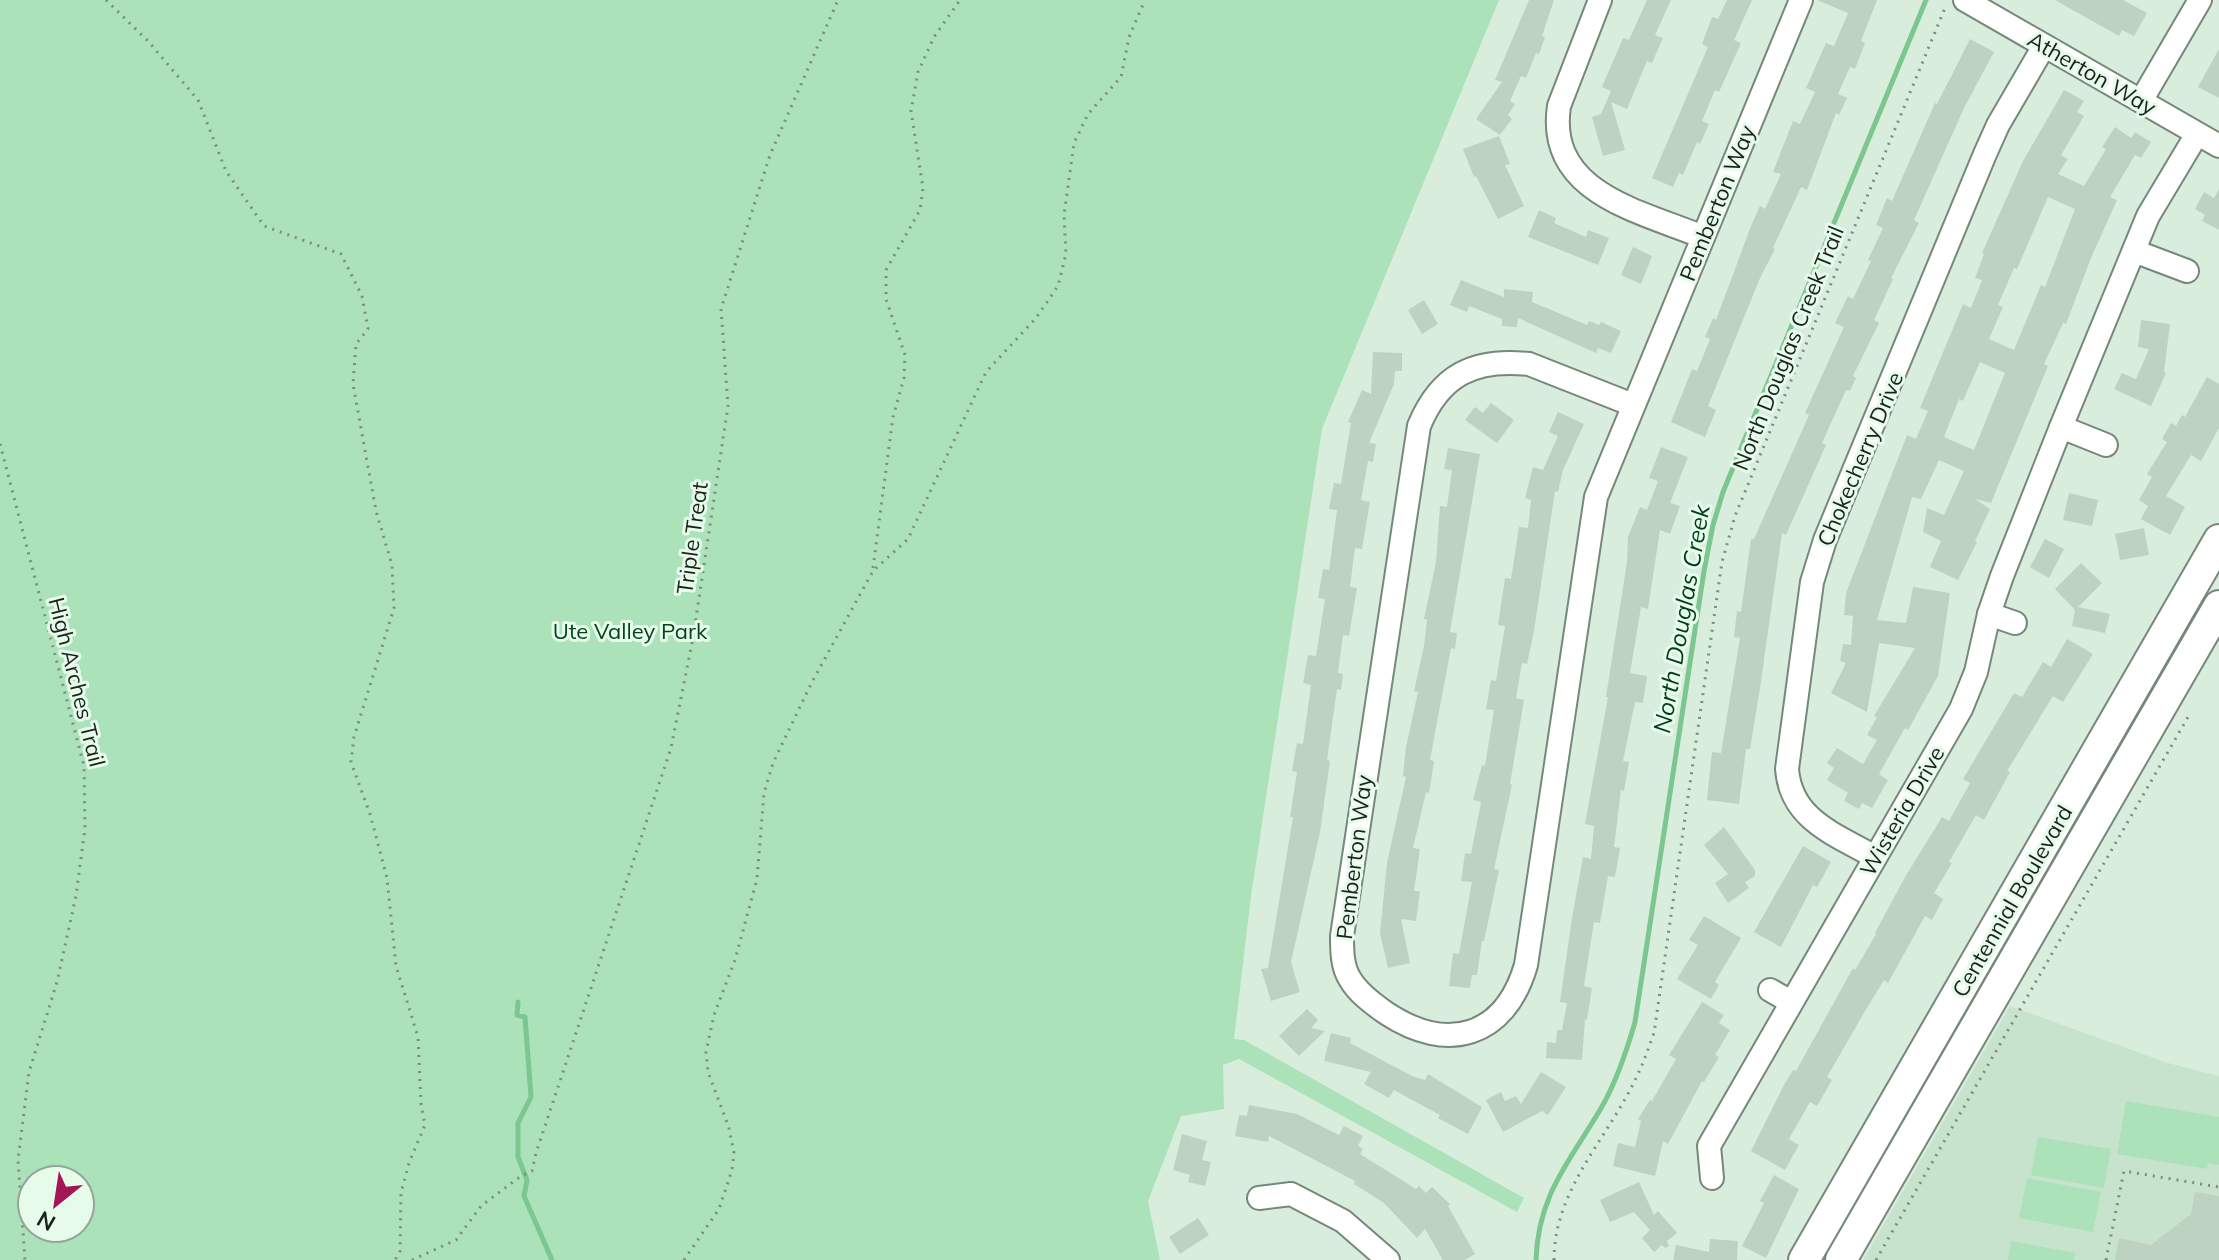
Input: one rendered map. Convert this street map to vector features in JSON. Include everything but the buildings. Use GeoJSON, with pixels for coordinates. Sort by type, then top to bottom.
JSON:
{"type":"FeatureCollection","features":[{"type":"Feature","properties":{"kind":"main road","name":"Centennial Boulevard"},"geometry":{"type":"LineString","coordinates":[[1804,1260],[2219,540]]}},
{"type":"Feature","properties":{"kind":"main road","name":"Centennial Boulevard"},"geometry":{"type":"LineString","coordinates":[[1841,1260],[2219,606]]}},
{"type":"Feature","properties":{"kind":"street"},"geometry":{"type":"LineString","coordinates":[[1600,0],[1559,106],[1557,154],[1574,173],[1601,194],[1703,237]]}},
{"type":"Feature","properties":{"kind":"street","name":"Pemberton Way"},"geometry":{"type":"LineString","coordinates":[[1633,405],[1529,364],[1463,365],[1436,394],[1419,426],[1344,911],[1343,957],[1344,980],[1378,1008],[1413,1028],[1431,1034],[1487,1037],[1511,1002],[1526,965],[1596,497],[1801,0]]}},
{"type":"Feature","properties":{"kind":"street"},"geometry":{"type":"LineString","coordinates":[[2141,101],[2200,0]]}},
{"type":"Feature","properties":{"kind":"street","name":"Atherton Way"},"geometry":{"type":"LineString","coordinates":[[1955,4],[2044,46],[2219,146]]}},
{"type":"Feature","properties":{"kind":"street","name":"Chokecherry Drive"},"geometry":{"type":"LineString","coordinates":[[1875,857],[1803,812],[1788,784],[1787,769],[1812,582],[1825,540],[1972,185],[1998,125],[2044,46]]}},
{"type":"Feature","properties":{"kind":"street","name":"Wisteria Drive"},"geometry":{"type":"LineString","coordinates":[[1712,1178],[1709,1146],[1961,709],[1976,672],[1989,614],[2061,427],[2134,251],[2163,189],[2197,134]]}},
{"type":"Feature","properties":{"kind":"street"},"geometry":{"type":"LineString","coordinates":[[2134,251],[2187,271]]}},
{"type":"Feature","properties":{"kind":"street"},"geometry":{"type":"LineString","coordinates":[[2061,427],[2106,445]]}},
{"type":"Feature","properties":{"kind":"street"},"geometry":{"type":"LineString","coordinates":[[1989,614],[2015,623]]}},
{"type":"Feature","properties":{"kind":"street"},"geometry":{"type":"LineString","coordinates":[[1770,990],[1791,1002]]}},
{"type":"Feature","properties":{"kind":"street"},"geometry":{"type":"LineString","coordinates":[[1259,1198],[1291,1194],[1343,1221],[1388,1260]]}},
{"type":"Feature","properties":{"kind":"path"},"geometry":{"type":"LineString","coordinates":[[106,0],[148,41],[198,100],[226,171],[264,226],[341,254],[362,296],[368,329],[356,344],[353,384],[376,511],[392,565],[394,608],[354,737],[351,762],[370,814],[387,878],[396,966],[418,1037],[425,1125],[409,1163],[401,1193],[400,1251],[395,1260]]}},
{"type":"Feature","properties":{"kind":"path","name":"Triple Treat"},"geometry":{"type":"LineString","coordinates":[[412,1260],[456,1240],[481,1206],[529,1173],[671,748],[693,638],[728,406],[721,309],[770,155],[838,0]]}},
{"type":"Feature","properties":{"kind":"path"},"geometry":{"type":"LineString","coordinates":[[873,571],[893,417],[904,378],[905,355],[886,299],[886,270],[920,210],[923,188],[911,111],[918,72],[934,37],[960,0]]}},
{"type":"Feature","properties":{"kind":"path"},"geometry":{"type":"LineString","coordinates":[[684,1260],[719,1209],[732,1170],[734,1153],[729,1128],[708,1072],[706,1052],[714,1015],[735,960],[757,879],[764,793],[773,763],[812,682],[873,571],[908,539],[986,372],[1036,318],[1058,286],[1066,254],[1064,215],[1074,143],[1088,114],[1121,77],[1129,37],[1145,0]]}},
{"type":"Feature","properties":{"kind":"path","name":"North Douglas Creek Trail"},"geometry":{"type":"LineString","coordinates":[[1554,1260],[1558,1226],[1574,1184],[1635,1081],[1654,1033],[1722,562],[1735,516],[1955,4]]}},
{"type":"Feature","properties":{"kind":"path","name":"High Arches Trail"},"geometry":{"type":"LineString","coordinates":[[0,444],[84,766],[85,828],[76,896],[57,982],[29,1072],[18,1160],[25,1260]]}},
{"type":"Feature","properties":{"kind":"path"},"geometry":{"type":"LineString","coordinates":[[1876,1260],[2188,717]]}},
{"type":"Feature","properties":{"kind":"path"},"geometry":{"type":"LineString","coordinates":[[2106,1260],[2124,1171],[2219,1187]]}},
{"type":"Feature","properties":{"kind":"shaded area"},"geometry":{"type":"Polygon","coordinates":[[[2010,1006],[2168,1063],[2219,1076],[2219,1260],[1863,1260],[2010,1006]]]}},
{"type":"Feature","properties":{"kind":"green space","name":"Ute Valley Park"},"geometry":{"type":"Polygon","coordinates":[[[0,0],[1499,0],[1322,429],[1251,896],[1234,1039],[1244,1040],[1524,1198],[1517,1212],[1239,1059],[1223,1065],[1224,1109],[1181,1116],[1148,1201],[1160,1260],[0,1260],[0,0]]]}},
{"type":"Feature","properties":{"kind":"green space"},"geometry":{"type":"Polygon","coordinates":[[[2126,1101],[2219,1117],[2219,1165],[2208,1163],[2207,1169],[2117,1154],[2126,1101]]]}},
{"type":"Feature","properties":{"kind":"green space"},"geometry":{"type":"Polygon","coordinates":[[[2038,1137],[2111,1149],[2104,1188],[2031,1175],[2038,1137]]]}},
{"type":"Feature","properties":{"kind":"green space"},"geometry":{"type":"Polygon","coordinates":[[[2027,1178],[2101,1192],[2093,1232],[2019,1218],[2027,1178]]]}},
{"type":"Feature","properties":{"kind":"green space"},"geometry":{"type":"Polygon","coordinates":[[[2011,1241],[2076,1253],[2074,1260],[2008,1260],[2011,1241]]]}},
{"type":"Feature","properties":{"kind":"waterway","name":"North Douglas Creek"},"geometry":{"type":"LineString","coordinates":[[1536,1260],[1538,1236],[1550,1195],[1609,1093],[1635,1022],[1704,571],[1723,492],[1926,0]]}},
{"type":"Feature","properties":{"kind":"waterway"},"geometry":{"type":"LineString","coordinates":[[518,1002],[517,1015],[525,1017],[531,1097],[518,1123],[518,1157],[527,1180],[524,1196],[552,1260]]}}]}
